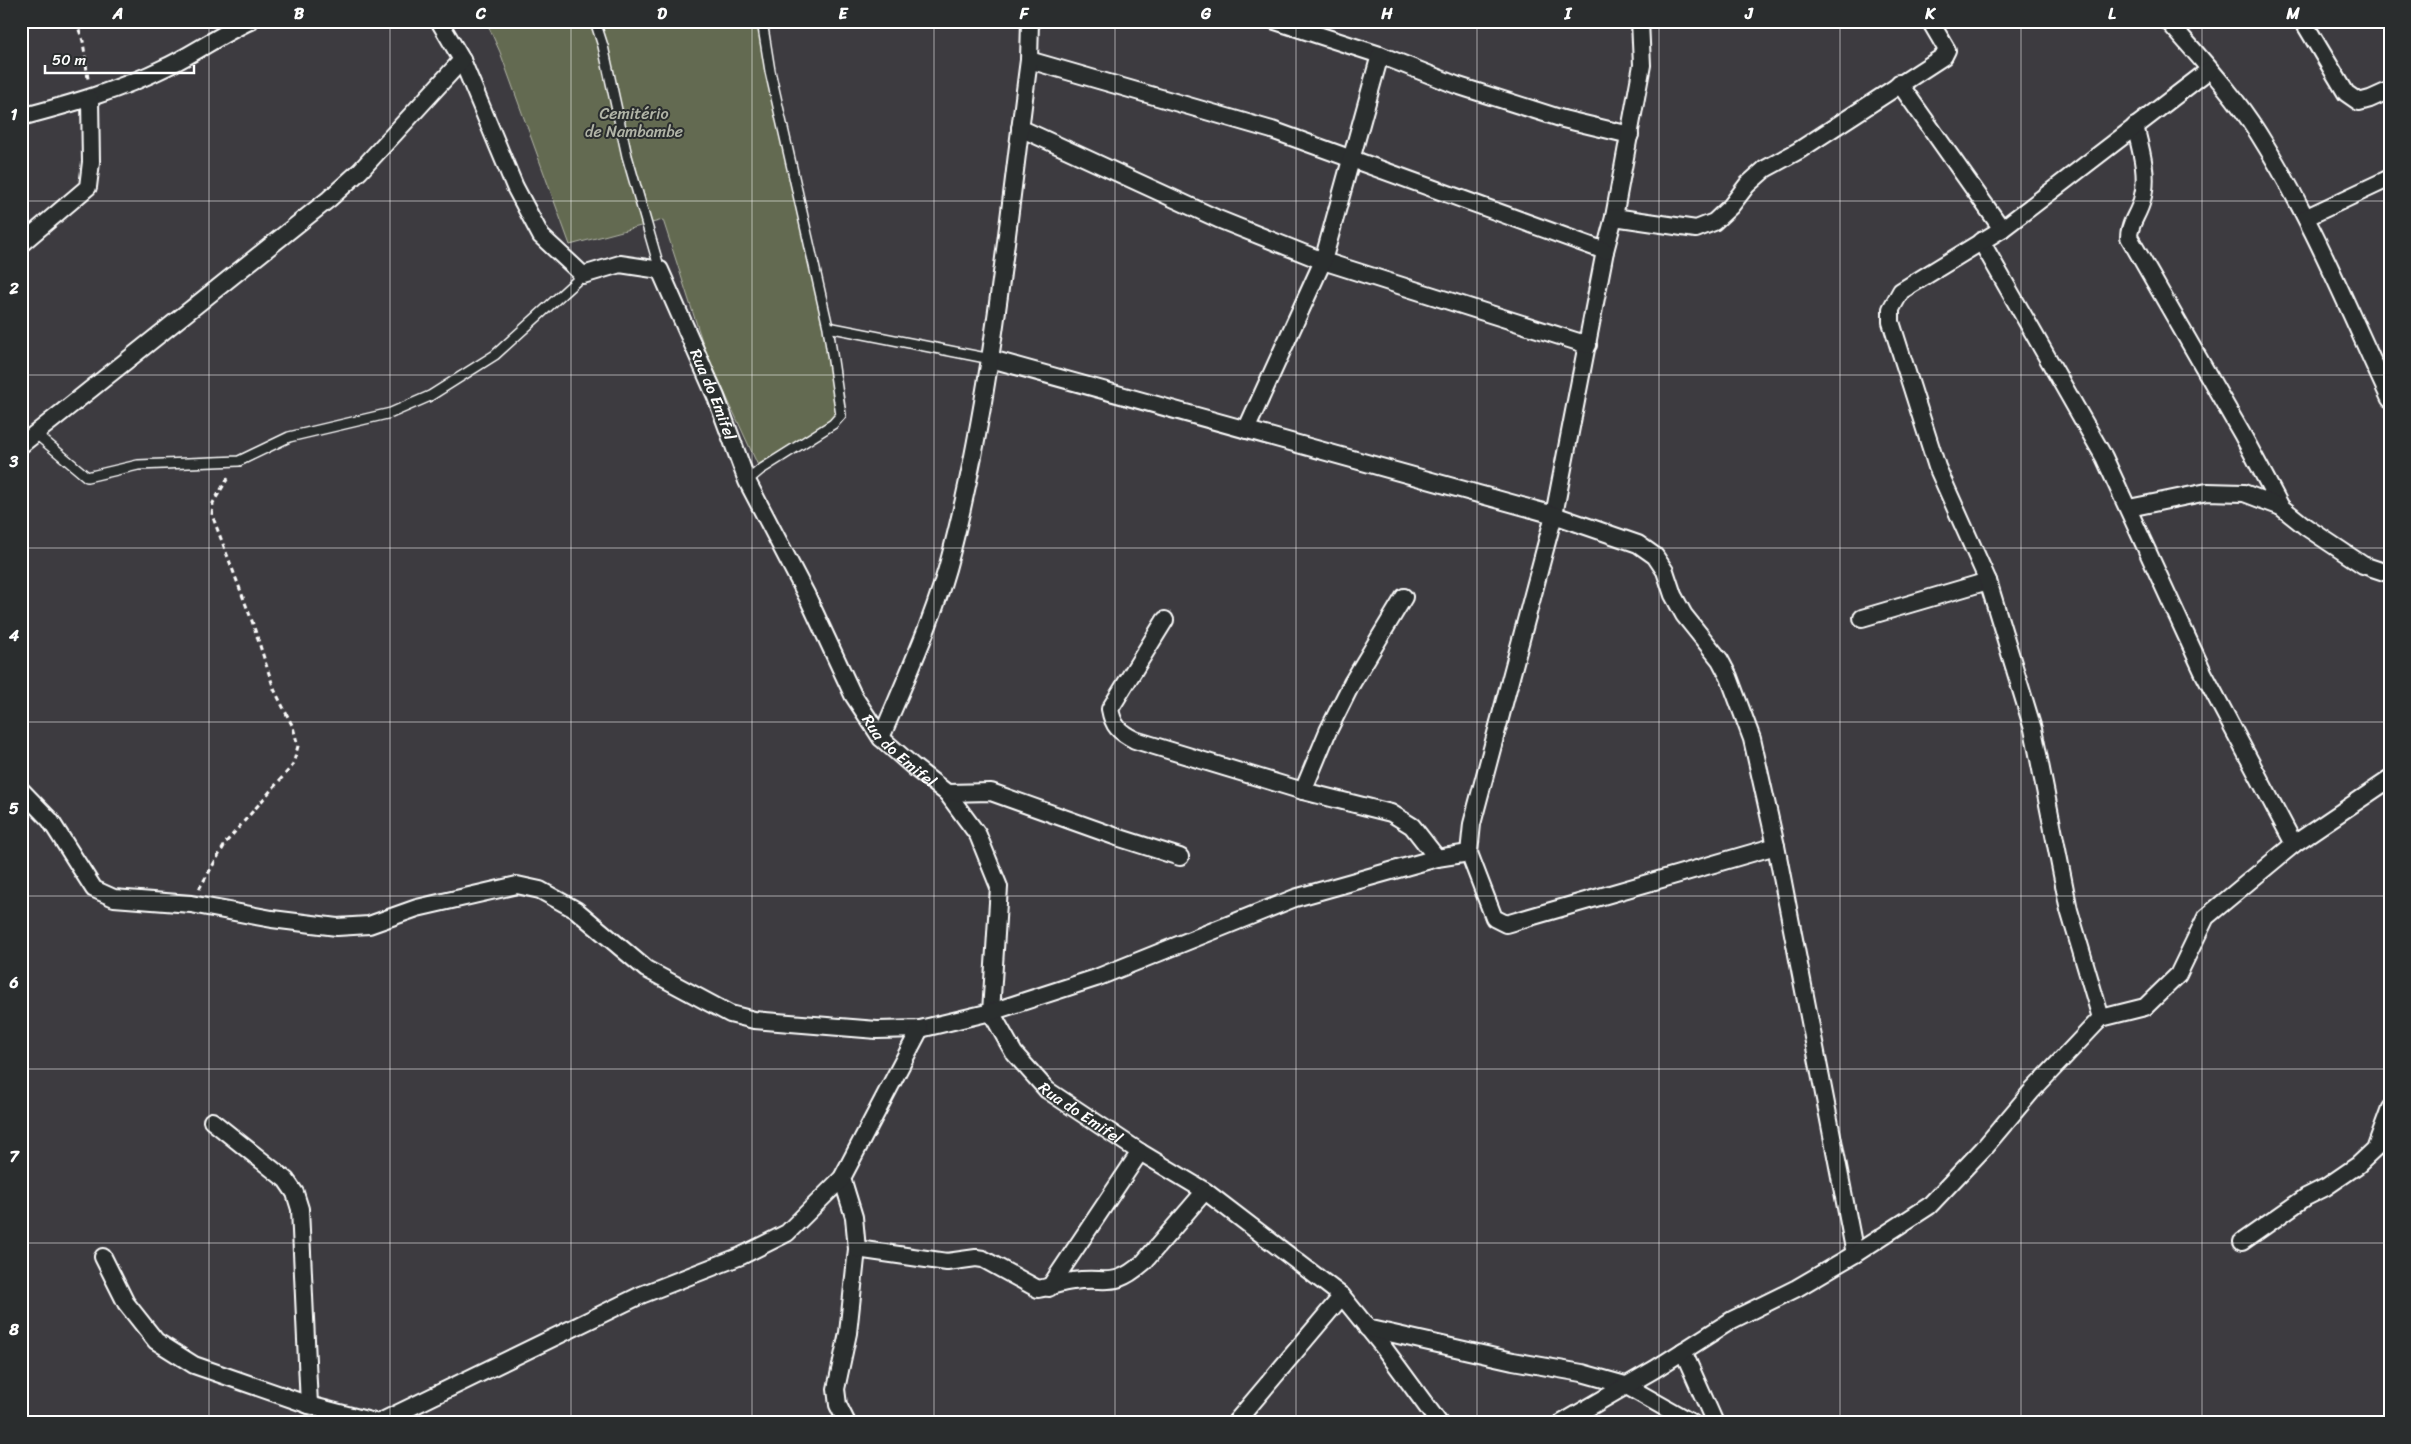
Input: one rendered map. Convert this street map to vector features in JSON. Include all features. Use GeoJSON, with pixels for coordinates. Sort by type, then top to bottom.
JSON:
{"type":"FeatureCollection","features":[{"type":"Feature","properties":{"kind":"street"},"geometry":{"type":"LineString","coordinates":[[21,117],[90,99],[166,67],[228,31],[250,21]]}},
{"type":"Feature","properties":{"kind":"street"},"geometry":{"type":"LineString","coordinates":[[439,21],[462,60],[515,188],[541,236],[583,274],[620,264],[660,270]]}},
{"type":"Feature","properties":{"kind":"street"},"geometry":{"type":"LineString","coordinates":[[881,738],[934,610],[952,550],[991,359],[1029,60],[1030,21]]}},
{"type":"Feature","properties":{"kind":"street"},"geometry":{"type":"LineString","coordinates":[[1275,21],[1380,55],[1456,85],[1563,119],[1630,135]]}},
{"type":"Feature","properties":{"kind":"street"},"geometry":{"type":"LineString","coordinates":[[1640,21],[1642,65],[1630,135],[1554,515],[1472,824],[1469,853],[1494,918],[1506,924],[1776,846]]}},
{"type":"Feature","properties":{"kind":"street"},"geometry":{"type":"LineString","coordinates":[[1614,217],[1696,229],[1714,222],[1731,206],[1747,185],[1765,170],[1798,152],[1899,83],[1944,56],[1947,50],[1930,21]]}},
{"type":"Feature","properties":{"kind":"street"},"geometry":{"type":"LineString","coordinates":[[2168,21],[2258,132],[2307,217],[2390,399]]}},
{"type":"Feature","properties":{"kind":"street"},"geometry":{"type":"LineString","coordinates":[[2303,21],[2346,93],[2359,102],[2390,90]]}},
{"type":"Feature","properties":{"kind":"street"},"geometry":{"type":"LineString","coordinates":[[1246,430],[1323,260],[1380,55]]}},
{"type":"Feature","properties":{"kind":"street"},"geometry":{"type":"LineString","coordinates":[[21,445],[328,199],[360,171],[462,60]]}},
{"type":"Feature","properties":{"kind":"street"},"geometry":{"type":"LineString","coordinates":[[1029,60],[1272,130],[1606,251]]}},
{"type":"Feature","properties":{"kind":"street"},"geometry":{"type":"LineString","coordinates":[[2101,1018],[2069,910],[2033,729],[1988,581],[1937,467],[1892,322],[1891,309],[1901,291],[2002,229],[2209,70]]}},
{"type":"Feature","properties":{"kind":"street"},"geometry":{"type":"LineString","coordinates":[[1899,83],[2002,229]]}},
{"type":"Feature","properties":{"kind":"street"},"geometry":{"type":"LineString","coordinates":[[21,244],[88,187],[91,162],[90,99]]}},
{"type":"Feature","properties":{"kind":"street"},"geometry":{"type":"LineString","coordinates":[[2135,126],[2145,182],[2142,201],[2129,229],[2129,237],[2242,434],[2281,507]]}},
{"type":"Feature","properties":{"kind":"street"},"geometry":{"type":"LineString","coordinates":[[1020,128],[1218,219],[1323,260],[1588,345]]}},
{"type":"Feature","properties":{"kind":"street"},"geometry":{"type":"LineString","coordinates":[[2307,217],[2390,178]]}},
{"type":"Feature","properties":{"kind":"street"},"geometry":{"type":"LineString","coordinates":[[1980,241],[2104,457],[2204,674],[2294,844]]}},
{"type":"Feature","properties":{"kind":"street","name":"Rua do Emifel"},"geometry":{"type":"LineString","coordinates":[[660,270],[716,398],[747,481],[807,596],[853,695],[881,738],[946,792],[978,835],[998,887],[991,1012],[1014,1053],[1047,1090],[1140,1152],[1205,1191],[1342,1296],[1439,1423]]}},
{"type":"Feature","properties":{"kind":"street"},"geometry":{"type":"LineString","coordinates":[[991,359],[1554,515],[1638,544],[1655,556],[1684,615],[1720,660],[1729,677],[1752,739],[1776,846],[1855,1254]]}},
{"type":"Feature","properties":{"kind":"street"},"geometry":{"type":"LineString","coordinates":[[2129,508],[2207,492],[2244,493],[2281,507],[2363,565],[2390,574]]}},
{"type":"Feature","properties":{"kind":"street"},"geometry":{"type":"LineString","coordinates":[[1862,618],[1988,581]]}},
{"type":"Feature","properties":{"kind":"street"},"geometry":{"type":"LineString","coordinates":[[1303,791],[1328,731],[1352,683],[1404,597]]}},
{"type":"Feature","properties":{"kind":"street"},"geometry":{"type":"LineString","coordinates":[[1164,620],[1110,709],[1113,724],[1122,734],[1135,740],[1303,791],[1391,813],[1412,826],[1436,858]]}},
{"type":"Feature","properties":{"kind":"street"},"geometry":{"type":"LineString","coordinates":[[1562,1423],[1683,1352],[1732,1320],[1797,1288],[1855,1254],[1929,1206],[1983,1150],[2031,1092],[2101,1018],[2145,1006],[2178,975],[2206,917],[2294,844],[2390,779]]}},
{"type":"Feature","properties":{"kind":"street"},"geometry":{"type":"LineString","coordinates":[[21,790],[50,820],[94,889],[114,898],[191,904],[272,920],[337,927],[369,925],[417,908],[517,885],[540,890],[576,910],[646,969],[730,1014],[754,1020],[877,1030],[920,1029],[991,1012],[1096,978],[1295,898],[1436,858],[1469,853]]}},
{"type":"Feature","properties":{"kind":"street"},"geometry":{"type":"LineString","coordinates":[[946,792],[991,792],[1117,837],[1180,857]]}},
{"type":"Feature","properties":{"kind":"street"},"geometry":{"type":"LineString","coordinates":[[103,1257],[126,1303],[156,1341],[194,1365],[309,1405],[378,1423],[641,1296],[741,1256],[786,1233],[842,1178],[920,1029]]}},
{"type":"Feature","properties":{"kind":"street"},"geometry":{"type":"LineString","coordinates":[[2242,1242],[2306,1197],[2326,1187],[2358,1166],[2376,1149],[2390,1108]]}},
{"type":"Feature","properties":{"kind":"street"},"geometry":{"type":"LineString","coordinates":[[212,1121],[286,1180],[295,1193],[300,1209],[309,1405]]}},
{"type":"Feature","properties":{"kind":"street"},"geometry":{"type":"LineString","coordinates":[[1049,1288],[1140,1152]]}},
{"type":"Feature","properties":{"kind":"street"},"geometry":{"type":"LineString","coordinates":[[842,1178],[854,1217],[857,1249],[848,1332],[836,1389],[838,1405],[847,1423]]}},
{"type":"Feature","properties":{"kind":"street"},"geometry":{"type":"LineString","coordinates":[[857,1249],[947,1262],[976,1258],[1038,1289],[1049,1288],[1074,1280],[1108,1282],[1132,1272],[1144,1262],[1205,1191]]}},
{"type":"Feature","properties":{"kind":"street"},"geometry":{"type":"LineString","coordinates":[[1235,1423],[1342,1296]]}},
{"type":"Feature","properties":{"kind":"street"},"geometry":{"type":"LineString","coordinates":[[1367,1328],[1513,1361],[1582,1373],[1625,1385],[1692,1423]]}},
{"type":"Feature","properties":{"kind":"street"},"geometry":{"type":"LineString","coordinates":[[1683,1352],[1715,1423]]}},
{"type":"Feature","properties":{"kind":"lane"},"geometry":{"type":"LineString","coordinates":[[595,21],[603,46],[627,156],[660,270]]}},
{"type":"Feature","properties":{"kind":"lane"},"geometry":{"type":"LineString","coordinates":[[747,481],[760,470],[833,424],[841,415],[828,327],[770,71],[762,21]]}},
{"type":"Feature","properties":{"kind":"lane"},"geometry":{"type":"LineString","coordinates":[[34,433],[87,477],[138,465],[239,460],[289,437],[391,413],[430,396],[495,355],[583,274]]}},
{"type":"Feature","properties":{"kind":"lane"},"geometry":{"type":"LineString","coordinates":[[828,327],[991,359]]}},
{"type":"Feature","properties":{"kind":"path"},"geometry":{"type":"LineString","coordinates":[[76,21],[83,41],[90,99]]}},
{"type":"Feature","properties":{"kind":"path"},"geometry":{"type":"LineString","coordinates":[[191,904],[227,842],[293,764],[298,746],[293,727],[274,689],[252,621],[212,515],[213,503],[239,460]]}},
{"type":"Feature","properties":{"kind":"green space","name":"Cemitério de Nambambe"},"geometry":{"type":"Polygon","coordinates":[[[486,21],[762,21],[841,415],[760,470],[705,350],[663,220],[570,245],[500,52],[486,21]]]}}]}
